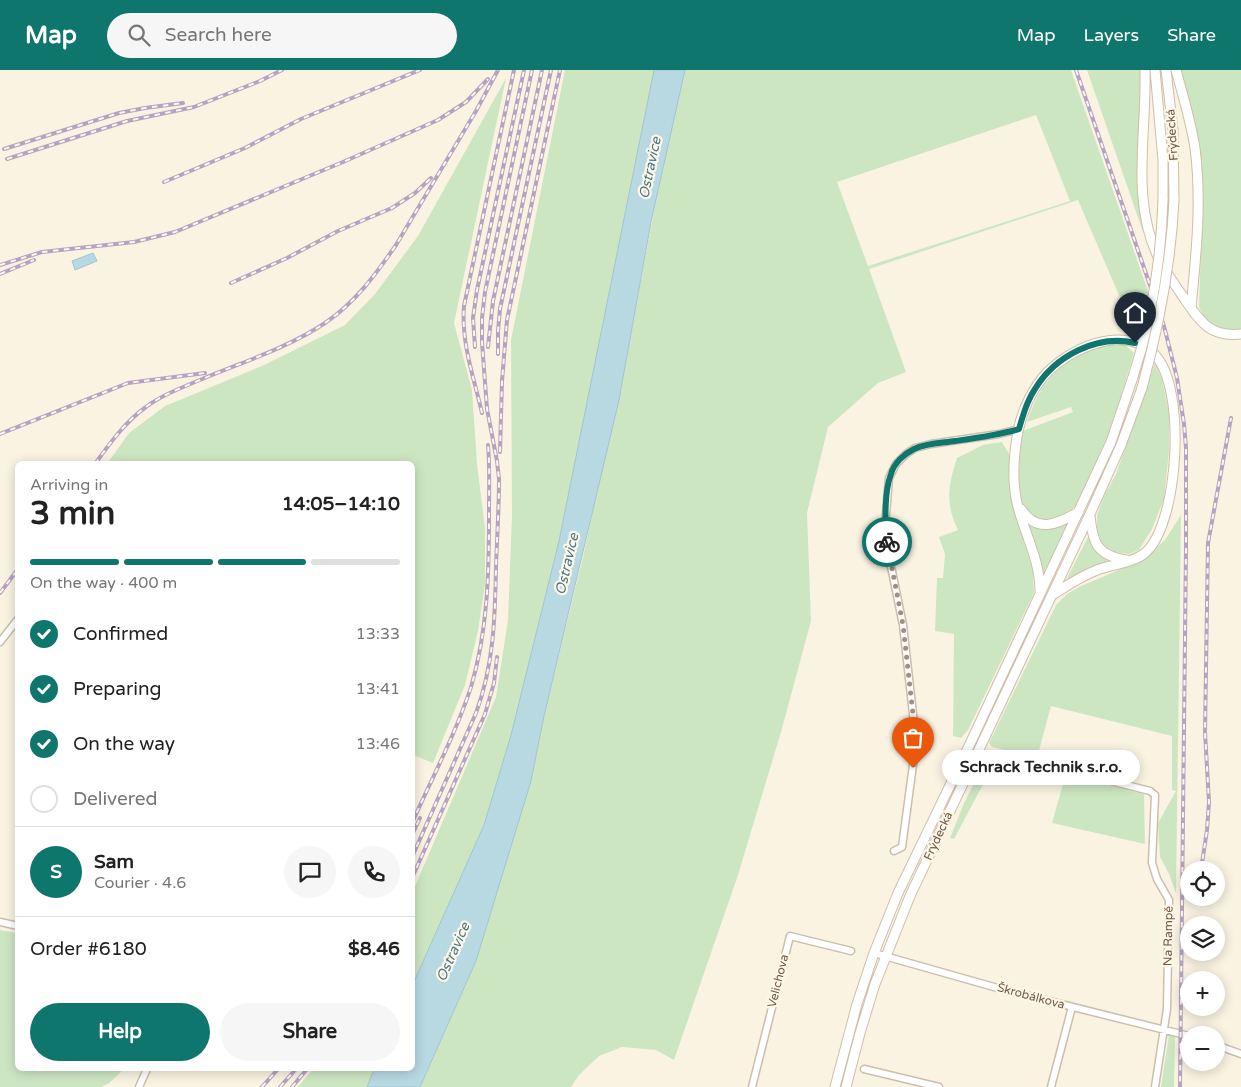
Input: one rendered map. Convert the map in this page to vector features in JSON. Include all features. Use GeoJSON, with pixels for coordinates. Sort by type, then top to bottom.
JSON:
{"type":"FeatureCollection","features":[{"type":"Feature","properties":{"kind":"main road"},"geometry":{"type":"LineString","coordinates":[[1145,70],[1142,195],[1150,236],[1160,260],[1191,308],[1203,322],[1212,331],[1227,335],[1241,334]]}},
{"type":"Feature","properties":{"kind":"main road","name":"Frýdecká"},"geometry":{"type":"LineString","coordinates":[[835,1087],[857,1004],[874,953],[901,886],[969,746],[1111,442],[1133,377],[1145,338],[1157,280],[1163,200],[1163,160],[1155,70]]}},
{"type":"Feature","properties":{"kind":"main road","name":"Frýdecká"},"geometry":{"type":"LineString","coordinates":[[846,1087],[862,1026],[885,957],[910,896],[1054,594],[1121,446],[1142,388],[1156,336],[1167,280],[1172,241],[1174,200],[1173,130],[1166,70]]}},
{"type":"Feature","properties":{"kind":"main road"},"geometry":{"type":"LineString","coordinates":[[1176,70],[1192,134],[1197,171],[1198,234],[1191,308]]}},
{"type":"Feature","properties":{"kind":"main road"},"geometry":{"type":"LineString","coordinates":[[1040,594],[1037,561],[1017,503],[1015,470],[1019,429],[1028,402],[1039,382],[1055,366],[1076,351],[1098,343],[1118,341],[1140,345],[1155,355],[1165,371],[1174,410],[1176,434],[1173,475],[1165,516],[1156,539],[1144,554],[1091,573],[1054,594]]}},
{"type":"Feature","properties":{"kind":"main road"},"geometry":{"type":"LineString","coordinates":[[1017,503],[1029,519],[1043,525],[1059,522],[1079,512]]}},
{"type":"Feature","properties":{"kind":"main road"},"geometry":{"type":"LineString","coordinates":[[1090,514],[1092,534],[1098,548],[1108,555],[1129,560]]}},
{"type":"Feature","properties":{"kind":"street"},"geometry":{"type":"LineString","coordinates":[[894,851],[902,847],[915,750],[903,625],[887,548],[885,526],[890,474],[902,458],[915,448],[1019,429]]}},
{"type":"Feature","properties":{"kind":"street"},"geometry":{"type":"LineString","coordinates":[[0,642],[15,622]]}},
{"type":"Feature","properties":{"kind":"street","name":"Na Rampě"},"geometry":{"type":"LineString","coordinates":[[1012,756],[1150,791],[1155,795],[1152,864],[1157,879],[1169,900],[1167,1009],[1155,1087]]}},
{"type":"Feature","properties":{"kind":"street"},"geometry":{"type":"LineString","coordinates":[[0,922],[15,925]]}},
{"type":"Feature","properties":{"kind":"street","name":"Velichova"},"geometry":{"type":"LineString","coordinates":[[752,1087],[790,936],[850,951]]}},
{"type":"Feature","properties":{"kind":"street","name":"Škrobálkova"},"geometry":{"type":"LineString","coordinates":[[874,953],[1180,1034]]}},
{"type":"Feature","properties":{"kind":"street"},"geometry":{"type":"LineString","coordinates":[[1051,1087],[1072,1007]]}},
{"type":"Feature","properties":{"kind":"street"},"geometry":{"type":"LineString","coordinates":[[1225,1048],[1241,1054]]}},
{"type":"Feature","properties":{"kind":"street"},"geometry":{"type":"LineString","coordinates":[[864,1069],[938,1087]]}},
{"type":"Feature","properties":{"kind":"street"},"geometry":{"type":"LineString","coordinates":[[139,1087],[146,1071]]}},
{"type":"Feature","properties":{"kind":"green space"},"geometry":{"type":"Polygon","coordinates":[[[565,70],[654,70],[559,541],[511,735],[484,825],[415,980],[415,886],[496,697],[508,620],[512,515],[511,340],[565,70]]]}},
{"type":"Feature","properties":{"kind":"green space"},"geometry":{"type":"Polygon","coordinates":[[[685,70],[1071,70],[1149,294],[1141,326],[1133,323],[1122,302],[1078,200],[869,269],[906,372],[878,383],[828,427],[807,513],[811,621],[781,732],[738,875],[674,1060],[656,1050],[622,1047],[599,1056],[579,1075],[571,1087],[420,1087],[476,961],[531,781],[544,716],[583,557],[632,326],[666,149],[685,70]],[[1036,115],[837,182],[868,266],[1070,201],[1036,115]]]}},
{"type":"Feature","properties":{"kind":"green space"},"geometry":{"type":"Polygon","coordinates":[[[1087,70],[1141,70],[1138,186],[1143,232],[1087,70]]]}},
{"type":"Feature","properties":{"kind":"green space"},"geometry":{"type":"Polygon","coordinates":[[[1180,70],[1241,70],[1241,331],[1219,329],[1206,321],[1199,307],[1202,215],[1200,151],[1180,70]]]}},
{"type":"Feature","properties":{"kind":"green space"},"geometry":{"type":"Polygon","coordinates":[[[506,78],[454,323],[472,390],[477,464],[485,528],[485,584],[478,631],[465,685],[433,763],[415,756],[415,461],[109,461],[129,433],[165,406],[262,366],[345,325],[375,294],[418,236],[506,78]]]}},
{"type":"Feature","properties":{"kind":"green space"},"geometry":{"type":"Polygon","coordinates":[[[1105,344],[1124,344],[1134,353],[1111,429],[1079,502],[1069,512],[1056,520],[1043,521],[1029,514],[1022,505],[1020,497],[1019,469],[1023,431],[1073,412],[1071,407],[1027,422],[1037,397],[1052,375],[1070,360],[1105,344]]]}},
{"type":"Feature","properties":{"kind":"green space"},"geometry":{"type":"Polygon","coordinates":[[[1155,363],[1162,379],[1169,413],[1169,451],[1164,499],[1152,529],[1139,550],[1129,554],[1114,552],[1103,545],[1097,529],[1097,515],[1104,496],[1116,474],[1155,363]]]}},
{"type":"Feature","properties":{"kind":"green space"},"geometry":{"type":"Polygon","coordinates":[[[1002,442],[1009,454],[1012,504],[1033,571],[1034,593],[968,730],[961,738],[953,736],[954,634],[935,631],[937,578],[943,578],[945,554],[939,537],[958,530],[951,512],[949,494],[957,458],[983,445],[1002,442]]]}},
{"type":"Feature","properties":{"kind":"green space"},"geometry":{"type":"Polygon","coordinates":[[[1181,515],[1176,893],[1160,857],[1158,823],[1176,791],[1172,790],[1172,736],[1051,706],[1037,758],[992,747],[989,743],[1056,605],[1067,594],[1081,586],[1143,560],[1165,540],[1181,515]]]}},
{"type":"Feature","properties":{"kind":"green space"},"geometry":{"type":"Polygon","coordinates":[[[1025,520],[1037,526],[1047,528],[1069,521],[1043,577],[1025,520]]]}},
{"type":"Feature","properties":{"kind":"green space"},"geometry":{"type":"Polygon","coordinates":[[[1089,535],[1098,551],[1105,557],[1115,561],[1064,584],[1089,535]]]}},
{"type":"Feature","properties":{"kind":"green space"},"geometry":{"type":"Polygon","coordinates":[[[989,754],[1144,794],[1145,844],[1052,823],[1065,777],[996,760],[954,839],[950,838],[964,803],[989,754]]]}},
{"type":"Feature","properties":{"kind":"green space"},"geometry":{"type":"Polygon","coordinates":[[[0,930],[15,933],[15,1071],[122,1071],[108,1084],[101,1087],[0,1087],[0,930]]]}},
{"type":"Feature","properties":{"kind":"green space"},"geometry":{"type":"Polygon","coordinates":[[[1169,1035],[1175,1035],[1174,1087],[1161,1087],[1169,1035]]]}},
{"type":"Feature","properties":{"kind":"green space"},"geometry":{"type":"Polygon","coordinates":[[[311,1071],[373,1071],[367,1087],[298,1087],[311,1071]]]}},
{"type":"Feature","properties":{"kind":"water","name":"Ostravice"},"geometry":{"type":"Polygon","coordinates":[[[654,70],[685,70],[651,222],[619,400],[544,716],[531,781],[476,961],[420,1087],[367,1087],[373,1071],[415,1071],[415,980],[484,825],[511,735],[559,541],[654,70]]]}},
{"type":"Feature","properties":{"kind":"water"},"geometry":{"type":"Polygon","coordinates":[[[93,253],[97,261],[75,270],[72,261],[93,253]]]}},
{"type":"Feature","properties":{"kind":"railway"},"geometry":{"type":"LineString","coordinates":[[7,159],[127,121],[194,107],[260,81],[282,70]]}},
{"type":"Feature","properties":{"kind":"railway"},"geometry":{"type":"LineString","coordinates":[[164,182],[245,148],[301,119],[420,70]]}},
{"type":"Feature","properties":{"kind":"railway"},"geometry":{"type":"LineString","coordinates":[[97,461],[125,426],[152,403],[165,395],[295,340],[325,323],[346,306],[373,277],[396,245],[476,111],[498,70]]}},
{"type":"Feature","properties":{"kind":"railway"},"geometry":{"type":"LineString","coordinates":[[482,413],[466,347],[464,306],[514,70]]}},
{"type":"Feature","properties":{"kind":"railway"},"geometry":{"type":"LineString","coordinates":[[475,347],[473,318],[477,290],[524,70]]}},
{"type":"Feature","properties":{"kind":"railway"},"geometry":{"type":"LineString","coordinates":[[415,850],[476,713],[487,677],[490,659],[495,604],[499,479],[487,409],[482,318],[485,292],[532,70]]}},
{"type":"Feature","properties":{"kind":"railway"},"geometry":{"type":"LineString","coordinates":[[488,347],[493,301],[542,70]]}},
{"type":"Feature","properties":{"kind":"railway"},"geometry":{"type":"LineString","coordinates":[[498,354],[500,309],[551,70]]}},
{"type":"Feature","properties":{"kind":"railway"},"geometry":{"type":"LineString","coordinates":[[500,452],[502,381],[507,320],[560,70]]}},
{"type":"Feature","properties":{"kind":"railway"},"geometry":{"type":"LineString","coordinates":[[1076,70],[1164,326],[1177,378],[1184,424],[1186,448],[1186,548],[1180,1087]]}},
{"type":"Feature","properties":{"kind":"railway"},"geometry":{"type":"LineString","coordinates":[[0,265],[42,252],[134,242],[175,232],[438,120],[466,102],[488,79]]}},
{"type":"Feature","properties":{"kind":"railway"},"geometry":{"type":"LineString","coordinates":[[4,149],[119,113],[183,103]]}},
{"type":"Feature","properties":{"kind":"railway"},"geometry":{"type":"LineString","coordinates":[[231,283],[287,258],[338,231],[392,208],[415,193],[431,178]]}},
{"type":"Feature","properties":{"kind":"railway"},"geometry":{"type":"LineString","coordinates":[[0,274],[34,260]]}},
{"type":"Feature","properties":{"kind":"railway"},"geometry":{"type":"LineString","coordinates":[[0,434],[128,383],[205,373]]}},
{"type":"Feature","properties":{"kind":"railway"},"geometry":{"type":"LineString","coordinates":[[1202,861],[1209,802],[1205,732],[1208,543],[1231,418]]}},
{"type":"Feature","properties":{"kind":"railway"},"geometry":{"type":"LineString","coordinates":[[415,816],[451,738],[465,704],[477,666],[484,622],[489,557],[488,445]]}},
{"type":"Feature","properties":{"kind":"railway"},"geometry":{"type":"LineString","coordinates":[[0,593],[15,573]]}},
{"type":"Feature","properties":{"kind":"railway"},"geometry":{"type":"LineString","coordinates":[[415,871],[485,714],[494,683],[497,657]]}},
{"type":"Feature","properties":{"kind":"railway"},"geometry":{"type":"LineString","coordinates":[[415,829],[420,818]]}},
{"type":"Feature","properties":{"kind":"railway"},"geometry":{"type":"LineString","coordinates":[[262,1087],[276,1071]]}},
{"type":"Feature","properties":{"kind":"railway"},"geometry":{"type":"LineString","coordinates":[[280,1087],[294,1071]]}},
{"type":"Feature","properties":{"kind":"railway"},"geometry":{"type":"LineString","coordinates":[[292,1087],[305,1071]]}},
{"type":"Feature","properties":{"kind":"way so far"},"geometry":{"type":"LineString","coordinates":[[887,542],[891,572],[903,625],[913,714],[915,750],[913,768]]}},
{"type":"Feature","properties":{"kind":"place","name":"Schrack Technik s.r.o."},"geometry":{"type":"Point","coordinates":[913,768]}},
{"type":"Feature","properties":{"kind":"route"},"geometry":{"type":"LineString","coordinates":[[887,542],[885,526],[889,478],[894,467],[906,454],[915,448],[931,444],[977,438],[1019,429],[1035,388],[1048,372],[1062,360],[1092,344],[1107,341],[1135,343]]}}]}
